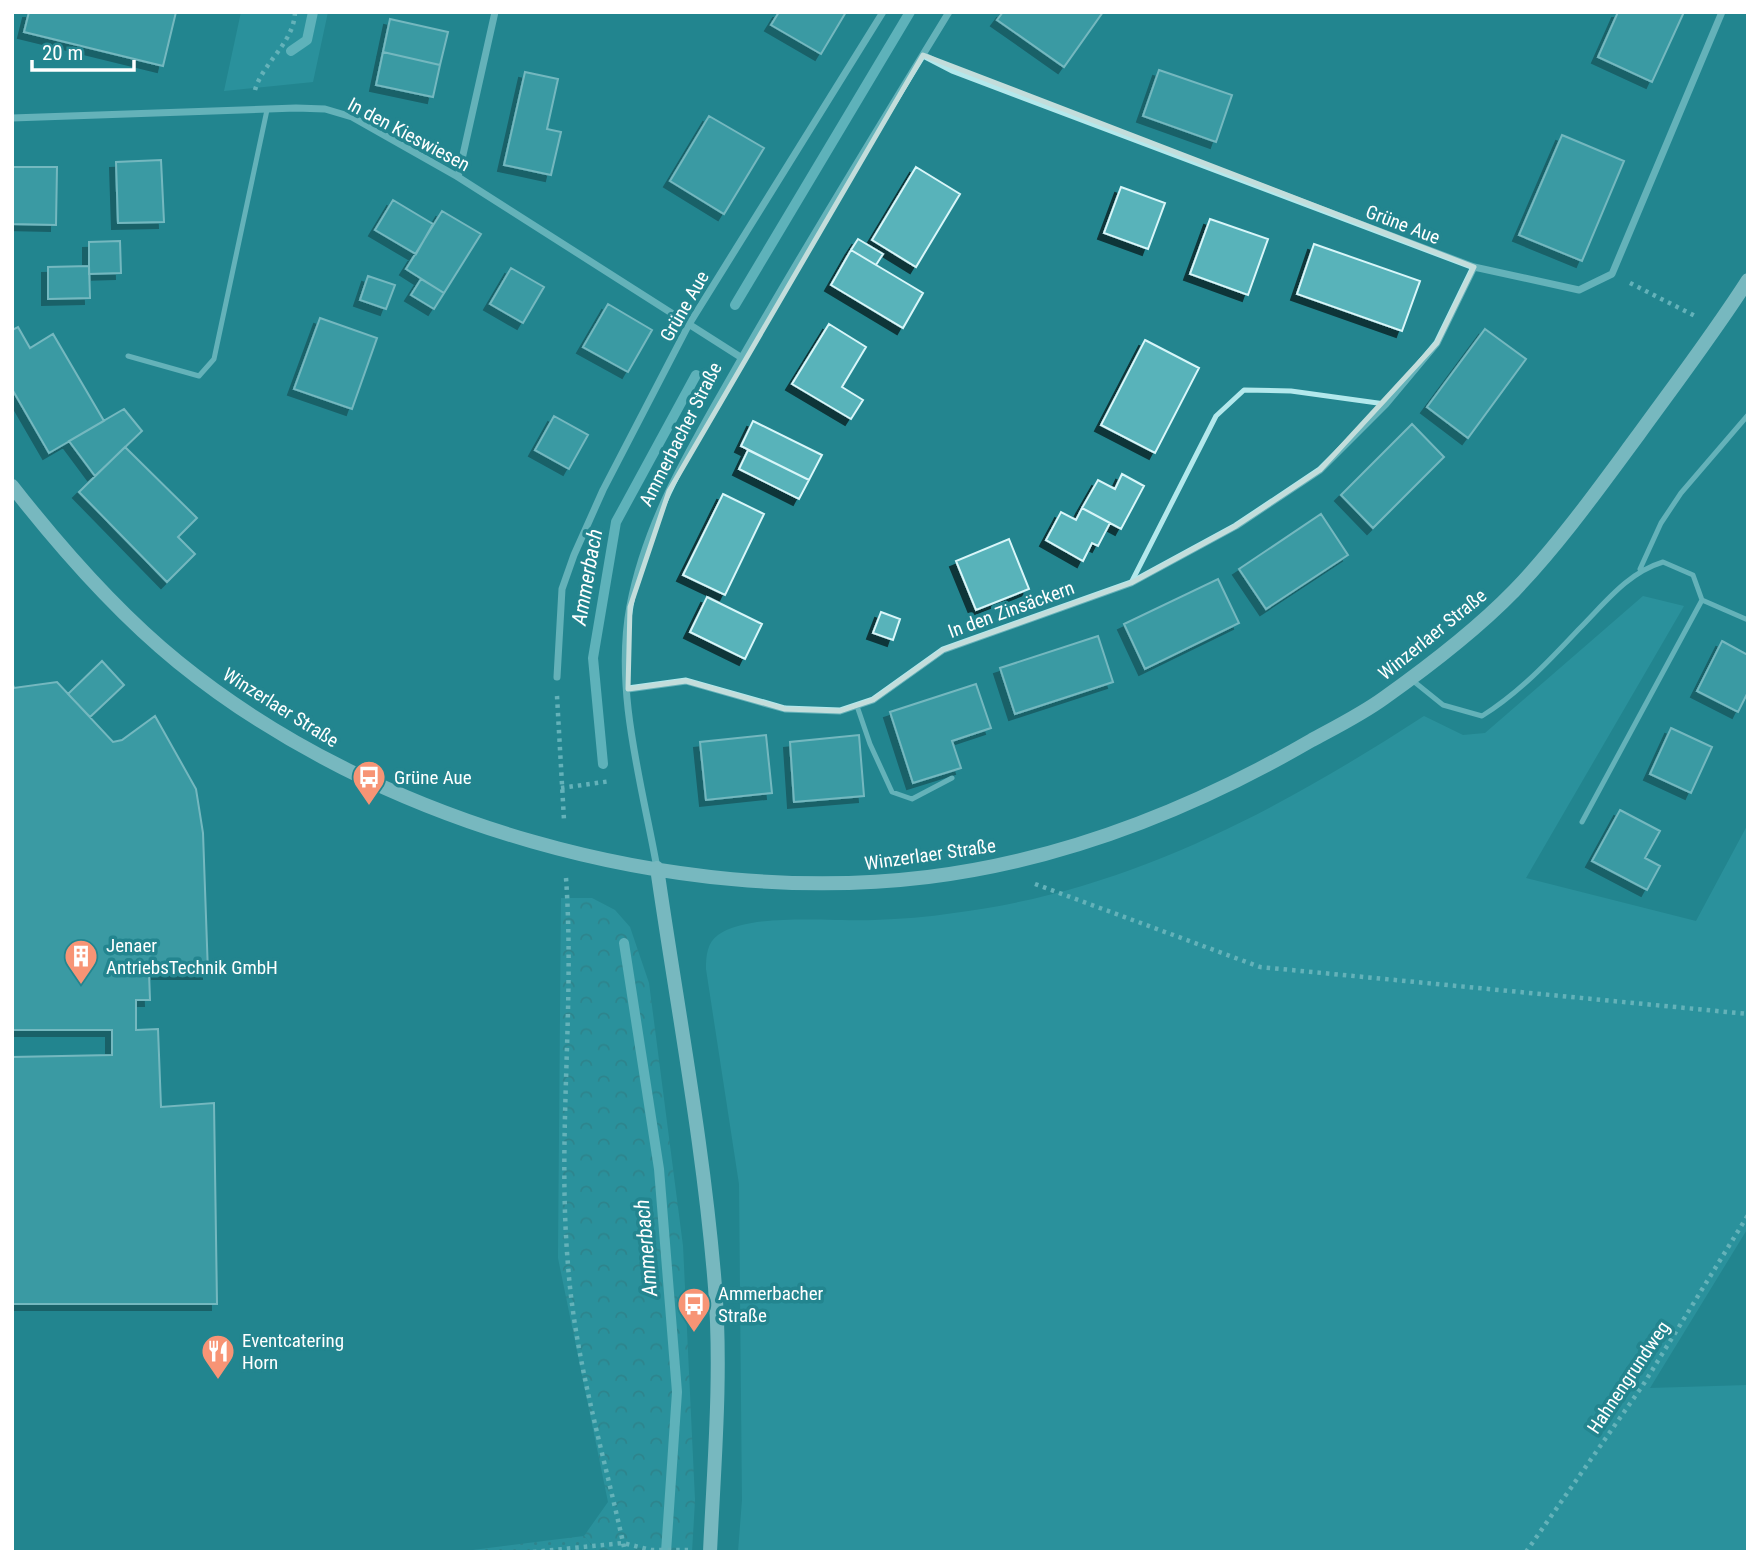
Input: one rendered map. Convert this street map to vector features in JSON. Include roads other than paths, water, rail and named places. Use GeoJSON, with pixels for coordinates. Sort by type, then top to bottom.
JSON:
{"type":"FeatureCollection","features":[{"type":"Feature","properties":{"kind":"main road","name":"Winzerlaer Straße"},"geometry":{"type":"LineString","coordinates":[[12,486],[106,592],[176,660],[237,705],[346,770],[441,812],[565,850],[657,868],[774,881],[852,883],[929,877],[1000,865],[1119,832],[1176,811],[1265,768],[1381,700],[1513,592],[1591,499],[1717,327],[1748,280]]}},
{"type":"Feature","properties":{"kind":"main road","name":"Ammerbacher Straße"},"geometry":{"type":"LineString","coordinates":[[657,868],[707,1203],[716,1290],[715,1454],[710,1552]]}},
{"type":"Feature","properties":{"kind":"street"},"geometry":{"type":"LineString","coordinates":[[458,177],[495,12]]}},
{"type":"Feature","properties":{"kind":"street","name":"Grüne Aue"},"geometry":{"type":"LineString","coordinates":[[557,677],[559,607],[566,573],[603,490],[688,326],[883,12]]}},
{"type":"Feature","properties":{"kind":"street","name":"Ammerbacher Straße"},"geometry":{"type":"LineString","coordinates":[[657,868],[628,689],[626,661],[630,607],[641,567],[669,491],[742,358],[949,12]]}},
{"type":"Feature","properties":{"kind":"street","name":"Grüne Aue"},"geometry":{"type":"LineString","coordinates":[[923,55],[952,70],[1474,267],[1579,290],[1612,274],[1722,12]]}},
{"type":"Feature","properties":{"kind":"street","name":"In den Kieswiesen"},"geometry":{"type":"LineString","coordinates":[[12,118],[325,109],[352,117],[458,177],[742,358]]}},
{"type":"Feature","properties":{"kind":"street","name":"In den Zinsäckern"},"geometry":{"type":"LineString","coordinates":[[628,689],[686,681],[785,709],[840,711],[873,700],[943,650],[1131,583],[1236,526],[1320,470],[1386,404],[1437,343],[1474,267]]}},
{"type":"Feature","properties":{"kind":"lane"},"geometry":{"type":"LineString","coordinates":[[128,356],[199,376],[214,359],[267,110]]}},
{"type":"Feature","properties":{"kind":"lane"},"geometry":{"type":"LineString","coordinates":[[1131,583],[1216,416],[1244,390],[1291,391],[1386,404]]}},
{"type":"Feature","properties":{"kind":"lane"},"geometry":{"type":"LineString","coordinates":[[1410,678],[1443,705],[1482,716],[1507,700],[1640,569],[1661,523],[1674,503],[1748,415]]}},
{"type":"Feature","properties":{"kind":"lane"},"geometry":{"type":"LineString","coordinates":[[1640,569],[1663,562],[1693,575],[1702,600],[1748,620]]}},
{"type":"Feature","properties":{"kind":"lane"},"geometry":{"type":"LineString","coordinates":[[1582,822],[1702,600]]}},
{"type":"Feature","properties":{"kind":"lane"},"geometry":{"type":"LineString","coordinates":[[857,706],[891,792],[912,799],[952,778]]}},
{"type":"Feature","properties":{"kind":"waterway"},"geometry":{"type":"LineString","coordinates":[[291,51],[307,40],[313,12]]}},
{"type":"Feature","properties":{"kind":"waterway","name":"Ammerbach"},"geometry":{"type":"LineString","coordinates":[[735,305],[910,12]]}},
{"type":"Feature","properties":{"kind":"waterway","name":"Ammerbach"},"geometry":{"type":"LineString","coordinates":[[603,764],[593,658],[616,522],[696,375]]}},
{"type":"Feature","properties":{"kind":"waterway","name":"Ammerbach"},"geometry":{"type":"LineString","coordinates":[[624,943],[659,1169],[677,1392],[666,1552]]}},
{"type":"Feature","properties":{"kind":"place","name":"Grüne Aue"},"geometry":{"type":"Point","coordinates":[369,807]}},
{"type":"Feature","properties":{"kind":"place","name":"Jenaer AntriebsTechnik GmbH"},"geometry":{"type":"Point","coordinates":[81,986]}},
{"type":"Feature","properties":{"kind":"place","name":"Ammerbacher Straße"},"geometry":{"type":"Point","coordinates":[694,1334]}},
{"type":"Feature","properties":{"kind":"place","name":"Eventcatering Horn"},"geometry":{"type":"Point","coordinates":[218,1381]}}]}
